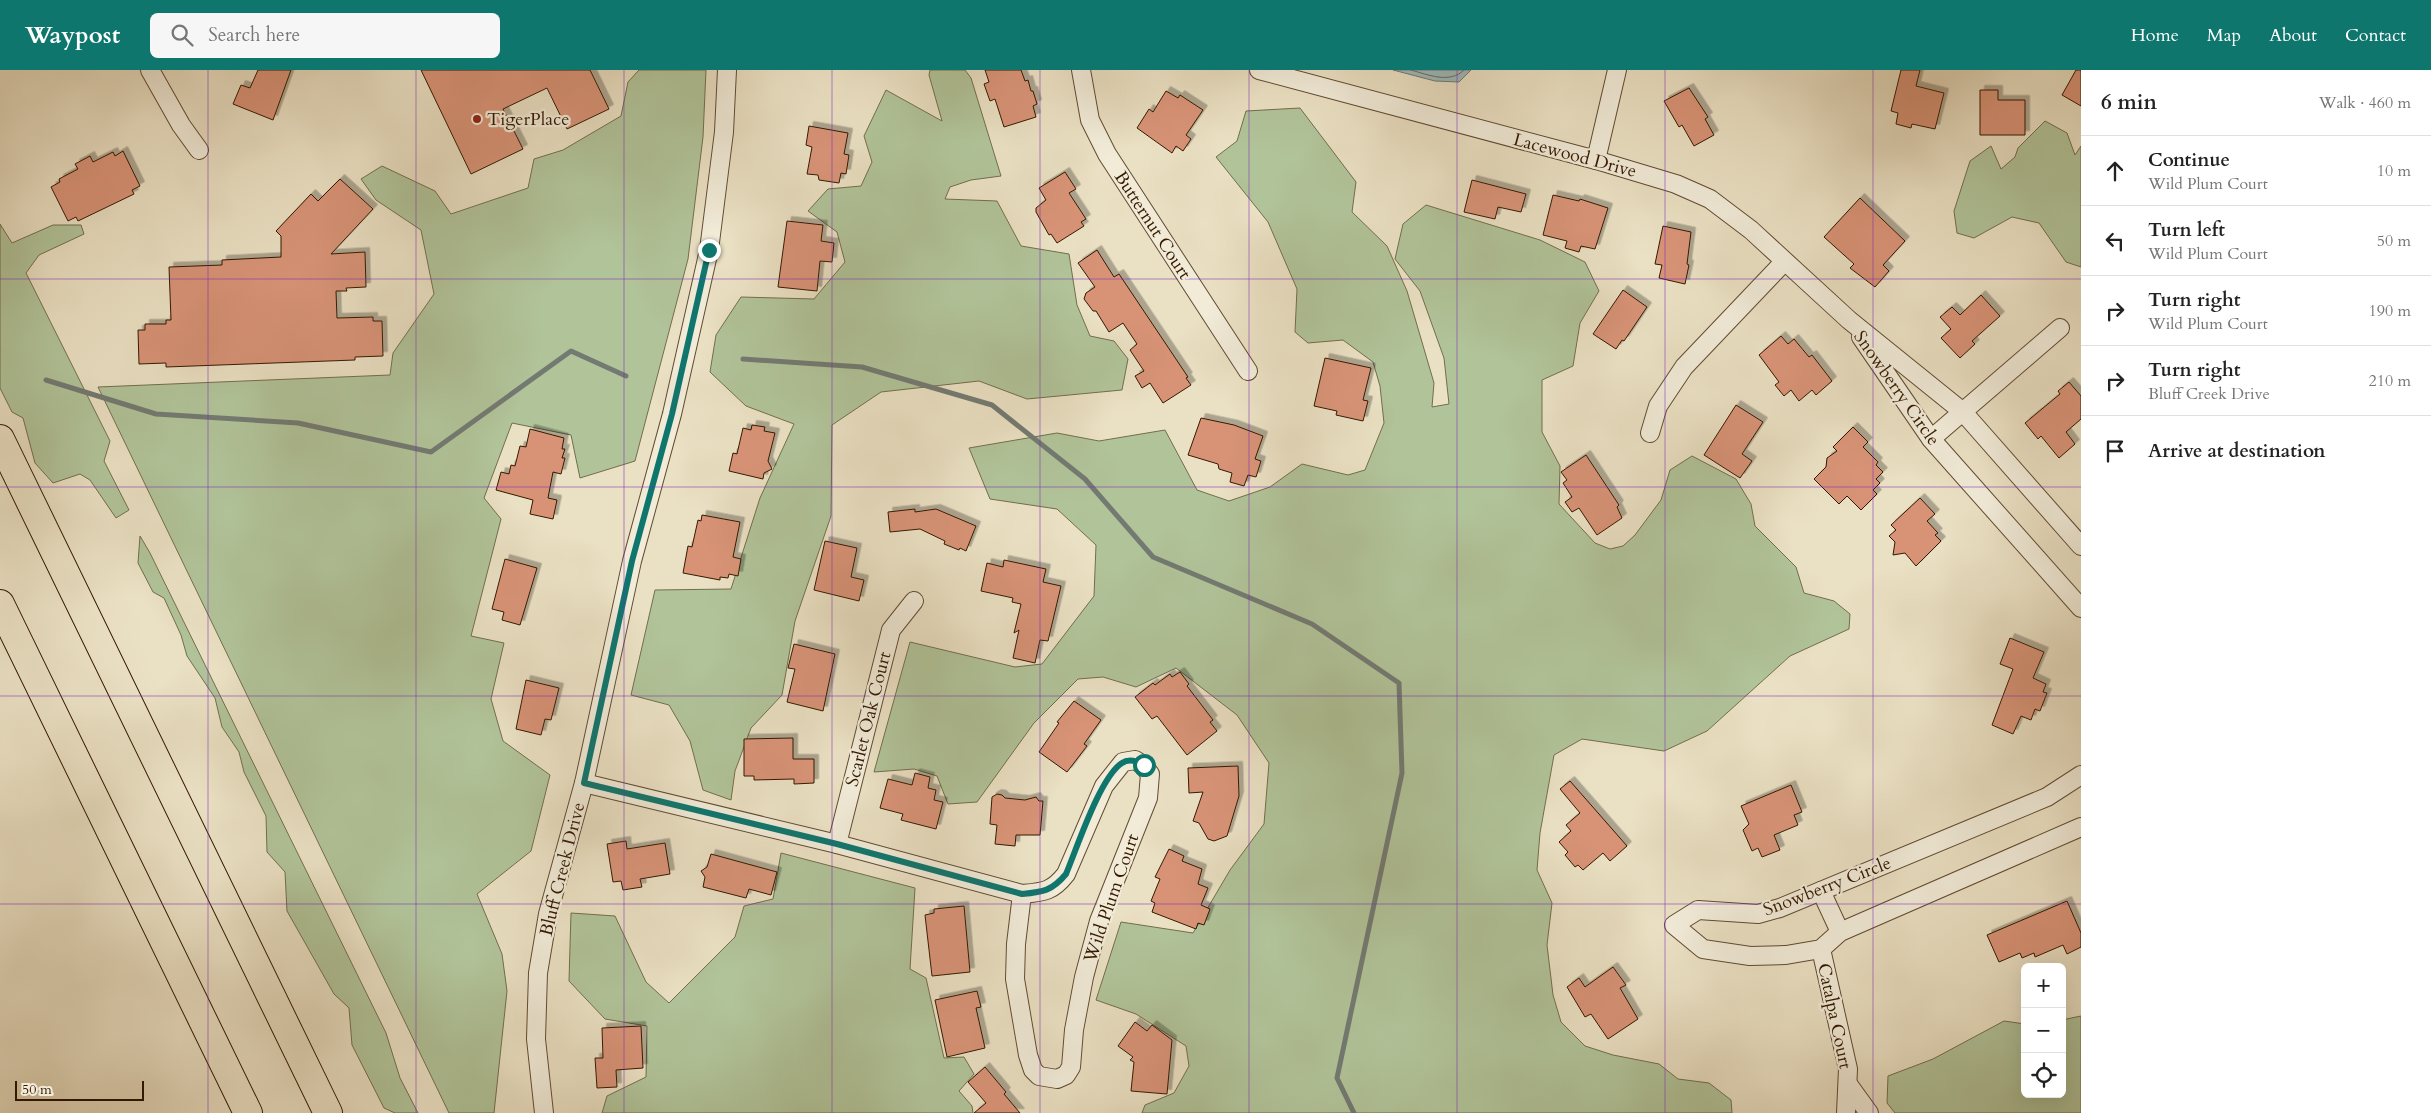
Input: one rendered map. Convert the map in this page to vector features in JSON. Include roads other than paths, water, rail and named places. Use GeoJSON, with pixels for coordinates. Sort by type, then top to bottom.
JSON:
{"type":"FeatureCollection","features":[{"type":"Feature","properties":{"kind":"highway"},"geometry":{"type":"LineString","coordinates":[[0,439],[328,1113]]}},
{"type":"Feature","properties":{"kind":"highway"},"geometry":{"type":"LineString","coordinates":[[0,604],[248,1113]]}},
{"type":"Feature","properties":{"kind":"street"},"geometry":{"type":"LineString","coordinates":[[150,70],[181,125],[199,150]]}},
{"type":"Feature","properties":{"kind":"street","name":"Bluff Creek Drive"},"geometry":{"type":"LineString","coordinates":[[544,1113],[536,1040],[538,973],[548,914],[584,783],[632,561],[672,414],[709,250],[724,132],[727,70]]}},
{"type":"Feature","properties":{"kind":"street","name":"Butternut Court"},"geometry":{"type":"LineString","coordinates":[[1081,70],[1090,120],[1107,154],[1248,371]]}},
{"type":"Feature","properties":{"kind":"street","name":"Lacewood Drive"},"geometry":{"type":"LineString","coordinates":[[1259,70],[1596,160],[1676,184],[1710,199],[1751,230],[1849,320]]}},
{"type":"Feature","properties":{"kind":"street"},"geometry":{"type":"LineString","coordinates":[[1596,160],[1617,70]]}},
{"type":"Feature","properties":{"kind":"street"},"geometry":{"type":"LineString","coordinates":[[1650,433],[1658,406],[1684,367],[1784,262]]}},
{"type":"Feature","properties":{"kind":"street","name":"Snowberry Circle"},"geometry":{"type":"LineString","coordinates":[[1849,320],[1963,412],[2081,546]]}},
{"type":"Feature","properties":{"kind":"street","name":"Snowberry Circle"},"geometry":{"type":"LineString","coordinates":[[1849,320],[1931,439],[2081,608]]}},
{"type":"Feature","properties":{"kind":"street"},"geometry":{"type":"LineString","coordinates":[[1931,439],[2060,328]]}},
{"type":"Feature","properties":{"kind":"street","name":"Scarlet Oak Court"},"geometry":{"type":"LineString","coordinates":[[837,844],[891,630],[914,601]]}},
{"type":"Feature","properties":{"kind":"street","name":"Wild Plum Court"},"geometry":{"type":"LineString","coordinates":[[584,783],[837,844],[1022,894],[1044,892],[1059,883],[1066,874],[1104,786],[1115,770],[1123,762],[1135,760],[1144,765],[1150,774],[1148,798],[1100,921],[1084,977],[1074,1030],[1071,1067],[1066,1075],[1057,1079],[1039,1076],[1033,1070],[1028,1054],[1015,979],[1016,944],[1022,894]]}},
{"type":"Feature","properties":{"kind":"street","name":"Snowberry Circle"},"geometry":{"type":"LineString","coordinates":[[1820,949],[1786,955],[1750,956],[1703,949],[1674,925],[1698,910],[1758,914],[1780,908],[2047,797],[2081,775]]}},
{"type":"Feature","properties":{"kind":"street"},"geometry":{"type":"LineString","coordinates":[[1820,949],[1840,932],[2081,827]]}},
{"type":"Feature","properties":{"kind":"street"},"geometry":{"type":"LineString","coordinates":[[1820,891],[1840,932]]}},
{"type":"Feature","properties":{"kind":"street","name":"Catalpa Court"},"geometry":{"type":"LineString","coordinates":[[1820,949],[1848,1068],[1846,1113]]}},
{"type":"Feature","properties":{"kind":"street","name":"Catalpa Court"},"geometry":{"type":"LineString","coordinates":[[1848,1084],[1869,1113]]}},
{"type":"Feature","properties":{"kind":"water"},"geometry":{"type":"Polygon","coordinates":[[[1393,70],[1471,70],[1459,82],[1435,81],[1393,70]]]}},
{"type":"Feature","properties":{"kind":"waterway"},"geometry":{"type":"LineString","coordinates":[[46,380],[156,414],[298,423],[431,452],[571,351],[626,376]]}},
{"type":"Feature","properties":{"kind":"waterway"},"geometry":{"type":"LineString","coordinates":[[743,359],[862,367],[992,405],[1085,479],[1153,557],[1312,624],[1399,683],[1402,773],[1337,1078],[1354,1113]]}},
{"type":"Feature","properties":{"kind":"place","name":"TigerPlace"},"geometry":{"type":"Point","coordinates":[477,119]}}]}
